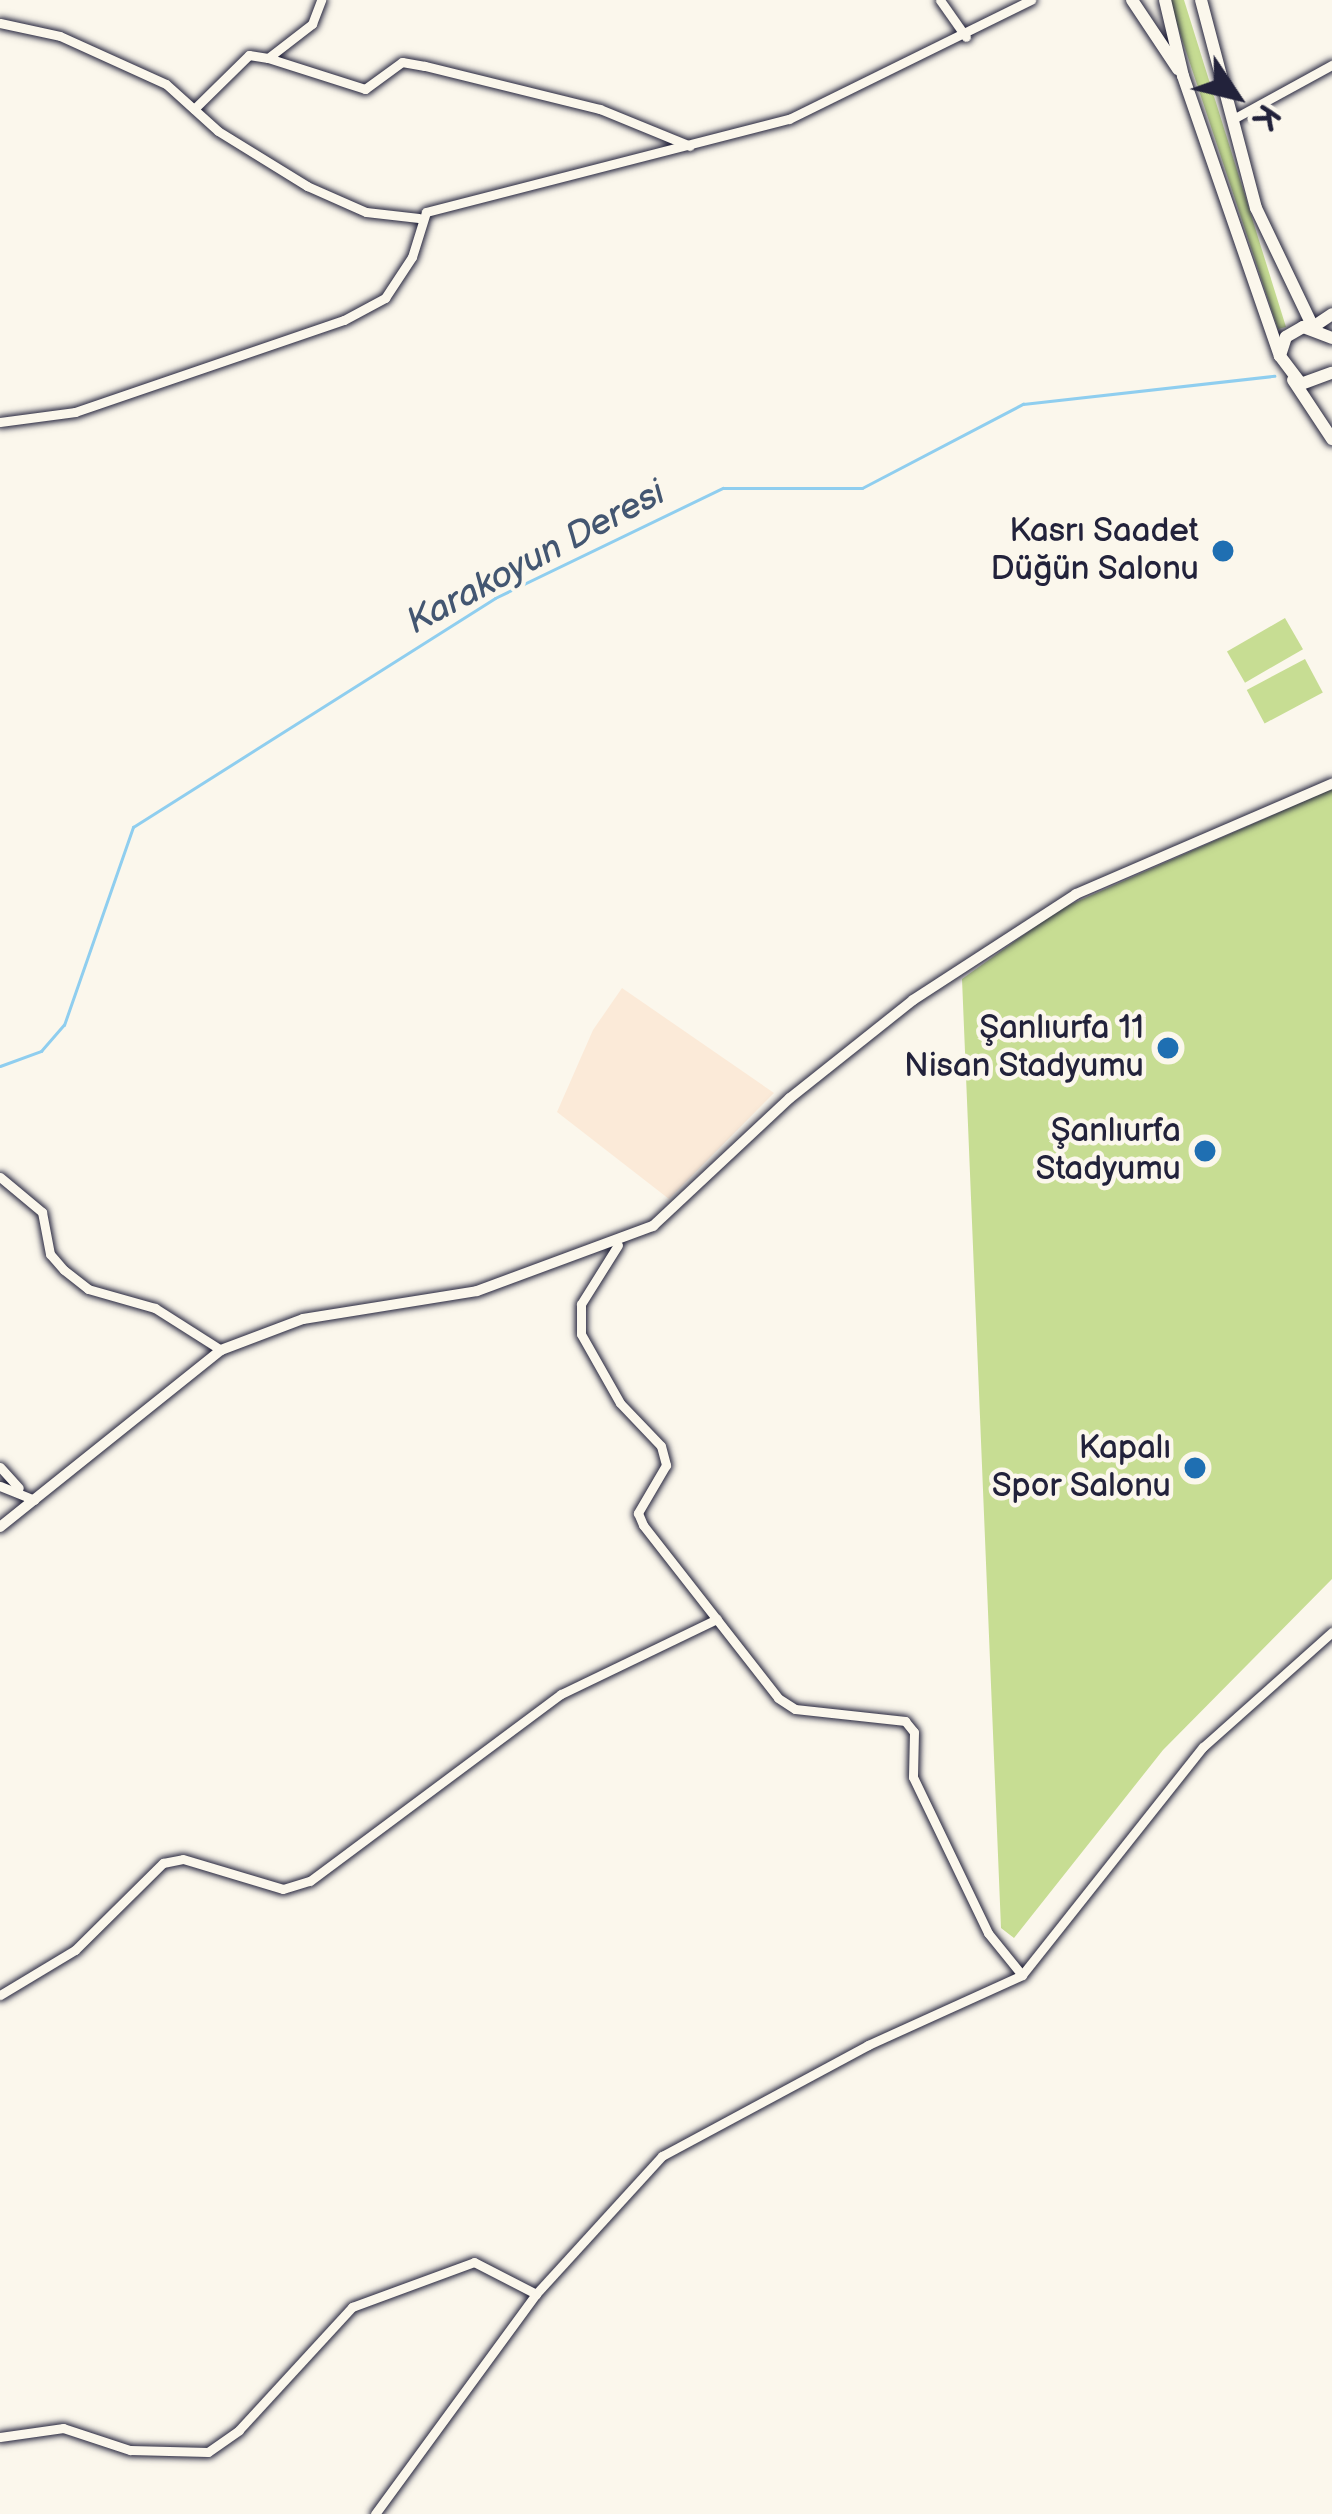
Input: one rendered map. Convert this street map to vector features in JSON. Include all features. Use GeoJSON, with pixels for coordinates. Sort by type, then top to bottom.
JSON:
{"type":"FeatureCollection","features":[{"type":"Feature","properties":{"kind":"main road"},"geometry":{"type":"LineString","coordinates":[[1132,0],[1183,76]]}},
{"type":"Feature","properties":{"kind":"main road"},"geometry":{"type":"LineString","coordinates":[[1165,0],[1183,76],[1280,356],[1332,439]]}},
{"type":"Feature","properties":{"kind":"main road"},"geometry":{"type":"LineString","coordinates":[[1201,0],[1256,208],[1313,327],[1331,335]]}},
{"type":"Feature","properties":{"kind":"main road"},"geometry":{"type":"LineString","coordinates":[[1280,356],[1286,338],[1332,314]]}},
{"type":"Feature","properties":{"kind":"main road"},"geometry":{"type":"LineString","coordinates":[[1293,380],[1311,385],[1332,373]]}},
{"type":"Feature","properties":{"kind":"street"},"geometry":{"type":"LineString","coordinates":[[268,58],[312,24],[321,0]]}},
{"type":"Feature","properties":{"kind":"street"},"geometry":{"type":"LineString","coordinates":[[940,0],[966,38]]}},
{"type":"Feature","properties":{"kind":"street"},"geometry":{"type":"LineString","coordinates":[[0,23],[118,60],[307,186],[365,212],[419,218],[446,203],[695,147],[789,118],[966,38],[1031,0]]}},
{"type":"Feature","properties":{"kind":"street"},"geometry":{"type":"LineString","coordinates":[[194,110],[249,55],[365,89],[402,62],[599,109],[695,147]]}},
{"type":"Feature","properties":{"kind":"street"},"geometry":{"type":"LineString","coordinates":[[1234,118],[1332,65]]}},
{"type":"Feature","properties":{"kind":"street"},"geometry":{"type":"LineString","coordinates":[[0,422],[75,412],[376,306],[412,257],[419,218]]}},
{"type":"Feature","properties":{"kind":"street"},"geometry":{"type":"LineString","coordinates":[[0,1527],[28,1496],[221,1349],[303,1319],[477,1291],[556,1257],[618,1245],[653,1226],[756,1127],[913,1000],[1040,917],[1076,894],[1332,784]]}},
{"type":"Feature","properties":{"kind":"street"},"geometry":{"type":"LineString","coordinates":[[0,1177],[42,1212],[50,1254],[88,1289],[155,1308],[221,1349]]}},
{"type":"Feature","properties":{"kind":"street"},"geometry":{"type":"LineString","coordinates":[[618,1245],[581,1304],[581,1334],[620,1403],[661,1446],[666,1465],[638,1513],[643,1526],[754,1674],[795,1709],[856,1710],[905,1721],[914,1732],[913,1777],[988,1933],[1022,1975]]}},
{"type":"Feature","properties":{"kind":"street"},"geometry":{"type":"LineString","coordinates":[[0,1467],[28,1496]]}},
{"type":"Feature","properties":{"kind":"street"},"geometry":{"type":"LineString","coordinates":[[0,1486],[28,1496]]}},
{"type":"Feature","properties":{"kind":"street"},"geometry":{"type":"LineString","coordinates":[[0,1995],[75,1950],[163,1863],[183,1859],[283,1889],[310,1881],[561,1694],[717,1619]]}},
{"type":"Feature","properties":{"kind":"street"},"geometry":{"type":"LineString","coordinates":[[375,2514],[536,2294],[662,2156],[868,2045],[1022,1975],[1203,1747],[1332,1632]]}},
{"type":"Feature","properties":{"kind":"street"},"geometry":{"type":"LineString","coordinates":[[0,2437],[64,2428],[130,2450],[208,2452],[239,2430],[352,2307],[474,2262],[536,2294]]}},
{"type":"Feature","properties":{"kind":"shaded area"},"geometry":{"type":"Polygon","coordinates":[[[622,988],[774,1093],[669,1199],[557,1112],[593,1030],[622,988]]]}},
{"type":"Feature","properties":{"kind":"green space"},"geometry":{"type":"Polygon","coordinates":[[[1169,0],[1184,0],[1286,327],[1278,329],[1169,0]]]}},
{"type":"Feature","properties":{"kind":"green space"},"geometry":{"type":"Polygon","coordinates":[[[1285,618],[1303,649],[1245,683],[1227,652],[1285,618]]]}},
{"type":"Feature","properties":{"kind":"green space"},"geometry":{"type":"Polygon","coordinates":[[[1305,659],[1323,693],[1265,724],[1247,690],[1305,659]]]}},
{"type":"Feature","properties":{"kind":"green space"},"geometry":{"type":"Polygon","coordinates":[[[1332,789],[1332,1579],[1163,1750],[1014,1938],[1001,1928],[962,979],[1060,909],[1332,789]]]}},
{"type":"Feature","properties":{"kind":"waterway","name":"Karakoyun Deresi"},"geometry":{"type":"LineString","coordinates":[[0,1066],[41,1051],[64,1025],[133,827],[495,598],[723,488],[862,488],[1023,404],[1274,376]]}},
{"type":"Feature","properties":{"kind":"place","name":"Kasrı Saadet Düğün Salonu"},"geometry":{"type":"Point","coordinates":[1223,551]}},
{"type":"Feature","properties":{"kind":"place","name":"Şanlıurfa 11 Nisan Stadyumu"},"geometry":{"type":"Point","coordinates":[1168,1048]}},
{"type":"Feature","properties":{"kind":"place","name":"Şanlıurfa Stadyumu"},"geometry":{"type":"Point","coordinates":[1205,1151]}},
{"type":"Feature","properties":{"kind":"place","name":"Kapalı Spor Salonu"},"geometry":{"type":"Point","coordinates":[1195,1468]}}]}
